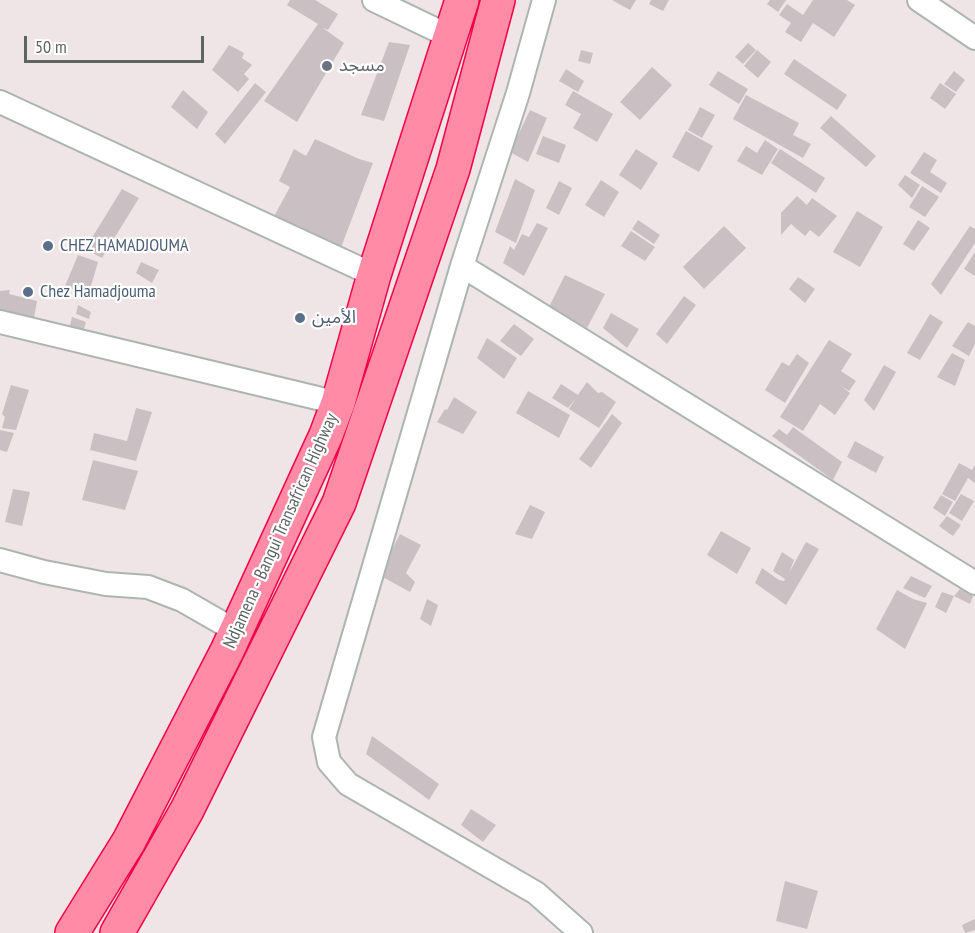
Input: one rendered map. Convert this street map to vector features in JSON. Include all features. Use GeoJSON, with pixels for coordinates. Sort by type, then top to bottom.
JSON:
{"type":"FeatureCollection","features":[{"type":"Feature","properties":{"kind":"highway","name":"Ndjamena - Bangui Transafrican Highway"},"geometry":{"type":"LineString","coordinates":[[72,933],[129,841],[236,631],[326,435],[338,403],[375,275],[462,0]]}},
{"type":"Feature","properties":{"kind":"highway","name":"Ndjamena - Bangui Transafrican Highway"},"geometry":{"type":"LineString","coordinates":[[117,933],[187,810],[339,503],[453,169],[498,0]]}},
{"type":"Feature","properties":{"kind":"street"},"geometry":{"type":"LineString","coordinates":[[374,0],[450,37]]}},
{"type":"Feature","properties":{"kind":"street"},"geometry":{"type":"LineString","coordinates":[[544,0],[518,93],[462,266],[324,737],[328,762],[348,784],[536,893],[581,933]]}},
{"type":"Feature","properties":{"kind":"street"},"geometry":{"type":"LineString","coordinates":[[919,0],[975,38]]}},
{"type":"Feature","properties":{"kind":"street"},"geometry":{"type":"LineString","coordinates":[[0,102],[375,275]]}},
{"type":"Feature","properties":{"kind":"street"},"geometry":{"type":"LineString","coordinates":[[462,266],[975,583]]}},
{"type":"Feature","properties":{"kind":"street"},"geometry":{"type":"LineString","coordinates":[[0,322],[338,403]]}},
{"type":"Feature","properties":{"kind":"street"},"geometry":{"type":"LineString","coordinates":[[0,560],[106,584],[148,587],[182,600],[236,631]]}},
{"type":"Feature","properties":{"kind":"building"},"geometry":{"type":"Polygon","coordinates":[[[290,0],[315,0],[338,14],[328,30],[323,28],[344,43],[297,122],[264,101],[318,24],[287,5],[290,0]]]}},
{"type":"Feature","properties":{"kind":"building"},"geometry":{"type":"Polygon","coordinates":[[[612,0],[636,0],[630,10],[612,0]]]}},
{"type":"Feature","properties":{"kind":"building"},"geometry":{"type":"Polygon","coordinates":[[[651,0],[669,0],[663,11],[649,4],[651,0]]]}},
{"type":"Feature","properties":{"kind":"building"},"geometry":{"type":"Polygon","coordinates":[[[770,0],[786,0],[778,12],[767,4],[770,0]]]}},
{"type":"Feature","properties":{"kind":"building"},"geometry":{"type":"Polygon","coordinates":[[[813,0],[847,0],[855,5],[834,37],[813,23],[801,42],[785,32],[791,23],[779,15],[787,4],[803,15],[813,0]]]}},
{"type":"Feature","properties":{"kind":"building"},"geometry":{"type":"Polygon","coordinates":[[[389,42],[410,45],[384,121],[361,115],[389,42]]]}},
{"type":"Feature","properties":{"kind":"building"},"geometry":{"type":"Polygon","coordinates":[[[748,43],[756,50],[743,64],[735,57],[748,43]]]}},
{"type":"Feature","properties":{"kind":"building"},"geometry":{"type":"Polygon","coordinates":[[[229,45],[244,53],[242,58],[252,65],[244,74],[249,79],[238,92],[212,70],[229,45]]]}},
{"type":"Feature","properties":{"kind":"building"},"geometry":{"type":"Polygon","coordinates":[[[581,50],[593,53],[590,64],[578,61],[581,50]]]}},
{"type":"Feature","properties":{"kind":"building"},"geometry":{"type":"Polygon","coordinates":[[[757,50],[771,62],[758,78],[744,66],[757,50]]]}},
{"type":"Feature","properties":{"kind":"building"},"geometry":{"type":"Polygon","coordinates":[[[794,59],[847,95],[837,110],[784,74],[794,59]]]}},
{"type":"Feature","properties":{"kind":"building"},"geometry":{"type":"Polygon","coordinates":[[[652,67],[672,85],[640,120],[620,102],[652,67]]]}},
{"type":"Feature","properties":{"kind":"building"},"geometry":{"type":"Polygon","coordinates":[[[566,69],[584,81],[578,92],[559,81],[566,69]]]}},
{"type":"Feature","properties":{"kind":"building"},"geometry":{"type":"Polygon","coordinates":[[[718,71],[748,89],[739,104],[709,85],[718,71]]]}},
{"type":"Feature","properties":{"kind":"building"},"geometry":{"type":"Polygon","coordinates":[[[954,71],[965,80],[956,92],[944,84],[954,71]]]}},
{"type":"Feature","properties":{"kind":"building"},"geometry":{"type":"Polygon","coordinates":[[[255,83],[266,92],[225,144],[215,134],[255,83]]]}},
{"type":"Feature","properties":{"kind":"building"},"geometry":{"type":"Polygon","coordinates":[[[940,83],[956,94],[945,109],[930,98],[940,83]]]}},
{"type":"Feature","properties":{"kind":"building"},"geometry":{"type":"Polygon","coordinates":[[[183,90],[208,112],[197,129],[171,107],[183,90]]]}},
{"type":"Feature","properties":{"kind":"building"},"geometry":{"type":"Polygon","coordinates":[[[573,91],[613,114],[597,142],[573,128],[581,114],[565,105],[573,91]]]}},
{"type":"Feature","properties":{"kind":"building"},"geometry":{"type":"Polygon","coordinates":[[[746,95],[799,123],[793,135],[811,144],[803,158],[733,119],[746,95]]]}},
{"type":"Feature","properties":{"kind":"building"},"geometry":{"type":"Polygon","coordinates":[[[700,107],[715,115],[702,138],[688,130],[700,107]]]}},
{"type":"Feature","properties":{"kind":"building"},"geometry":{"type":"Polygon","coordinates":[[[530,110],[547,118],[528,162],[510,152],[530,110]]]}},
{"type":"Feature","properties":{"kind":"building"},"geometry":{"type":"Polygon","coordinates":[[[831,116],[876,156],[866,167],[820,128],[831,116]]]}},
{"type":"Feature","properties":{"kind":"building"},"geometry":{"type":"Polygon","coordinates":[[[686,131],[713,146],[699,172],[672,157],[686,131]]]}},
{"type":"Feature","properties":{"kind":"building"},"geometry":{"type":"Polygon","coordinates":[[[543,136],[566,145],[559,163],[536,154],[543,136]]]}},
{"type":"Feature","properties":{"kind":"building"},"geometry":{"type":"Polygon","coordinates":[[[315,139],[373,163],[340,250],[271,222],[290,187],[279,181],[294,149],[306,156],[315,139]]]}},
{"type":"Feature","properties":{"kind":"building"},"geometry":{"type":"Polygon","coordinates":[[[765,140],[778,149],[762,175],[737,161],[746,146],[757,153],[765,140]]]}},
{"type":"Feature","properties":{"kind":"building"},"geometry":{"type":"Polygon","coordinates":[[[636,149],[658,163],[641,190],[619,175],[636,149]]]}},
{"type":"Feature","properties":{"kind":"building"},"geometry":{"type":"Polygon","coordinates":[[[780,149],[825,178],[816,193],[771,163],[780,149]]]}},
{"type":"Feature","properties":{"kind":"building"},"geometry":{"type":"Polygon","coordinates":[[[924,152],[937,160],[930,172],[947,183],[941,193],[910,173],[924,152]]]}},
{"type":"Feature","properties":{"kind":"building"},"geometry":{"type":"Polygon","coordinates":[[[905,175],[920,185],[912,198],[898,185],[905,175]]]}},
{"type":"Feature","properties":{"kind":"building"},"geometry":{"type":"Polygon","coordinates":[[[515,179],[535,190],[516,243],[495,232],[515,179]]]}},
{"type":"Feature","properties":{"kind":"building"},"geometry":{"type":"Polygon","coordinates":[[[601,180],[619,192],[604,217],[585,205],[601,180]]]}},
{"type":"Feature","properties":{"kind":"building"},"geometry":{"type":"Polygon","coordinates":[[[559,181],[572,188],[559,215],[546,208],[559,181]]]}},
{"type":"Feature","properties":{"kind":"building"},"geometry":{"type":"Polygon","coordinates":[[[922,186],[939,197],[925,217],[909,207],[922,186]]]}},
{"type":"Feature","properties":{"kind":"building"},"geometry":{"type":"Polygon","coordinates":[[[122,189],[139,198],[102,258],[85,249],[122,189]]]}},
{"type":"Feature","properties":{"kind":"building"},"geometry":{"type":"Polygon","coordinates":[[[797,196],[807,205],[812,198],[837,216],[819,237],[810,230],[805,236],[791,224],[781,235],[781,213],[797,196]]]}},
{"type":"Feature","properties":{"kind":"building"},"geometry":{"type":"Polygon","coordinates":[[[857,211],[883,227],[860,267],[833,252],[857,211]]]}},
{"type":"Feature","properties":{"kind":"building"},"geometry":{"type":"Polygon","coordinates":[[[638,220],[660,235],[654,244],[632,229],[638,220]]]}},
{"type":"Feature","properties":{"kind":"building"},"geometry":{"type":"Polygon","coordinates":[[[918,220],[930,228],[914,251],[903,244],[918,220]]]}},
{"type":"Feature","properties":{"kind":"building"},"geometry":{"type":"Polygon","coordinates":[[[537,223],[548,228],[524,276],[503,263],[510,246],[514,250],[522,234],[529,237],[537,223]]]}},
{"type":"Feature","properties":{"kind":"building"},"geometry":{"type":"Polygon","coordinates":[[[724,226],[746,248],[704,289],[683,267],[724,226]]]}},
{"type":"Feature","properties":{"kind":"building"},"geometry":{"type":"Polygon","coordinates":[[[970,226],[975,229],[975,243],[941,295],[931,284],[970,226]]]}},
{"type":"Feature","properties":{"kind":"building"},"geometry":{"type":"Polygon","coordinates":[[[631,231],[655,247],[645,261],[621,246],[631,231]]]}},
{"type":"Feature","properties":{"kind":"building"},"geometry":{"type":"Polygon","coordinates":[[[975,252],[975,276],[964,269],[975,252]]]}},
{"type":"Feature","properties":{"kind":"building"},"geometry":{"type":"Polygon","coordinates":[[[78,255],[98,262],[88,296],[65,286],[78,255]]]}},
{"type":"Feature","properties":{"kind":"building"},"geometry":{"type":"Polygon","coordinates":[[[141,262],[159,270],[152,283],[136,273],[141,262]]]}},
{"type":"Feature","properties":{"kind":"building"},"geometry":{"type":"Polygon","coordinates":[[[565,275],[605,294],[587,328],[549,307],[565,275]]]}},
{"type":"Feature","properties":{"kind":"building"},"geometry":{"type":"Polygon","coordinates":[[[798,277],[815,289],[805,303],[789,289],[798,277]]]}},
{"type":"Feature","properties":{"kind":"building"},"geometry":{"type":"Polygon","coordinates":[[[10,290],[9,294],[37,301],[33,323],[0,313],[0,291],[10,290]]]}},
{"type":"Feature","properties":{"kind":"building"},"geometry":{"type":"Polygon","coordinates":[[[684,296],[696,305],[667,344],[656,334],[684,296]]]}},
{"type":"Feature","properties":{"kind":"building"},"geometry":{"type":"Polygon","coordinates":[[[78,305],[91,312],[89,319],[76,314],[78,305]]]}},
{"type":"Feature","properties":{"kind":"building"},"geometry":{"type":"Polygon","coordinates":[[[611,313],[639,329],[627,348],[603,328],[611,313]]]}},
{"type":"Feature","properties":{"kind":"building"},"geometry":{"type":"Polygon","coordinates":[[[930,314],[943,322],[920,360],[907,353],[930,314]]]}},
{"type":"Feature","properties":{"kind":"building"},"geometry":{"type":"Polygon","coordinates":[[[72,317],[86,322],[82,334],[69,330],[72,317]]]}},
{"type":"Feature","properties":{"kind":"building"},"geometry":{"type":"Polygon","coordinates":[[[968,322],[975,326],[975,344],[969,356],[952,346],[968,322]]]}},
{"type":"Feature","properties":{"kind":"building"},"geometry":{"type":"Polygon","coordinates":[[[514,324],[534,339],[521,356],[500,341],[514,324]]]}},
{"type":"Feature","properties":{"kind":"building"},"geometry":{"type":"Polygon","coordinates":[[[487,338],[517,358],[504,379],[477,358],[487,338]]]}},
{"type":"Feature","properties":{"kind":"building"},"geometry":{"type":"Polygon","coordinates":[[[829,340],[852,354],[841,371],[856,381],[849,391],[841,386],[850,393],[835,415],[820,404],[803,431],[780,417],[829,340]]]}},
{"type":"Feature","properties":{"kind":"building"},"geometry":{"type":"Polygon","coordinates":[[[952,353],[965,360],[955,386],[937,377],[952,353]]]}},
{"type":"Feature","properties":{"kind":"building"},"geometry":{"type":"Polygon","coordinates":[[[797,354],[809,363],[785,403],[765,390],[782,362],[789,366],[797,354]]]}},
{"type":"Feature","properties":{"kind":"building"},"geometry":{"type":"Polygon","coordinates":[[[884,365],[896,372],[874,411],[864,400],[884,365]]]}},
{"type":"Feature","properties":{"kind":"building"},"geometry":{"type":"Polygon","coordinates":[[[587,382],[598,393],[602,392],[616,402],[599,428],[569,409],[576,398],[568,408],[552,398],[561,384],[578,395],[587,382]]]}},
{"type":"Feature","properties":{"kind":"building"},"geometry":{"type":"Polygon","coordinates":[[[11,385],[29,390],[16,430],[2,428],[5,417],[2,414],[11,385]]]}},
{"type":"Feature","properties":{"kind":"building"},"geometry":{"type":"Polygon","coordinates":[[[528,391],[570,415],[559,438],[516,413],[528,391]]]}},
{"type":"Feature","properties":{"kind":"building"},"geometry":{"type":"Polygon","coordinates":[[[454,397],[477,412],[463,434],[437,422],[454,397]]]}},
{"type":"Feature","properties":{"kind":"building"},"geometry":{"type":"Polygon","coordinates":[[[136,408],[152,412],[136,461],[90,450],[94,433],[127,441],[136,408]]]}},
{"type":"Feature","properties":{"kind":"building"},"geometry":{"type":"Polygon","coordinates":[[[612,414],[622,423],[591,468],[579,459],[612,414]]]}},
{"type":"Feature","properties":{"kind":"building"},"geometry":{"type":"Polygon","coordinates":[[[793,427],[842,462],[833,480],[772,436],[779,429],[787,435],[793,427]]]}},
{"type":"Feature","properties":{"kind":"building"},"geometry":{"type":"Polygon","coordinates":[[[0,430],[14,433],[7,452],[0,450],[0,430]]]}},
{"type":"Feature","properties":{"kind":"building"},"geometry":{"type":"Polygon","coordinates":[[[855,441],[884,457],[876,473],[847,457],[855,441]]]}},
{"type":"Feature","properties":{"kind":"building"},"geometry":{"type":"Polygon","coordinates":[[[93,460],[138,471],[125,510],[82,500],[93,460]]]}},
{"type":"Feature","properties":{"kind":"building"},"geometry":{"type":"Polygon","coordinates":[[[959,463],[972,470],[975,465],[975,483],[968,478],[955,501],[942,494],[959,463]]]}},
{"type":"Feature","properties":{"kind":"building"},"geometry":{"type":"Polygon","coordinates":[[[13,489],[30,492],[22,526],[5,522],[13,489]]]}},
{"type":"Feature","properties":{"kind":"building"},"geometry":{"type":"Polygon","coordinates":[[[961,494],[974,501],[962,521],[949,513],[961,494]]]}},
{"type":"Feature","properties":{"kind":"building"},"geometry":{"type":"Polygon","coordinates":[[[941,495],[953,502],[945,516],[933,508],[941,495]]]}},
{"type":"Feature","properties":{"kind":"building"},"geometry":{"type":"Polygon","coordinates":[[[530,505],[545,512],[532,539],[515,534],[530,505]]]}},
{"type":"Feature","properties":{"kind":"building"},"geometry":{"type":"Polygon","coordinates":[[[947,516],[961,525],[953,536],[939,526],[947,516]]]}},
{"type":"Feature","properties":{"kind":"building"},"geometry":{"type":"Polygon","coordinates":[[[721,531],[751,548],[737,574],[707,555],[721,531]]]}},
{"type":"Feature","properties":{"kind":"building"},"geometry":{"type":"Polygon","coordinates":[[[400,534],[421,545],[406,573],[415,582],[410,592],[379,575],[400,534]]]}},
{"type":"Feature","properties":{"kind":"building"},"geometry":{"type":"Polygon","coordinates":[[[806,542],[819,549],[786,605],[755,583],[762,568],[784,581],[785,579],[773,571],[782,552],[794,560],[789,573],[806,542]]]}},
{"type":"Feature","properties":{"kind":"building"},"geometry":{"type":"Polygon","coordinates":[[[911,576],[932,586],[925,598],[903,588],[911,576]]]}},
{"type":"Feature","properties":{"kind":"building"},"geometry":{"type":"Polygon","coordinates":[[[960,589],[973,596],[970,604],[954,596],[960,589]]]}},
{"type":"Feature","properties":{"kind":"building"},"geometry":{"type":"Polygon","coordinates":[[[897,590],[913,599],[927,603],[905,649],[876,629],[897,590]]]}},
{"type":"Feature","properties":{"kind":"building"},"geometry":{"type":"Polygon","coordinates":[[[942,592],[954,596],[946,613],[935,607],[942,592]]]}},
{"type":"Feature","properties":{"kind":"building"},"geometry":{"type":"Polygon","coordinates":[[[427,599],[438,605],[431,626],[420,619],[427,599]]]}},
{"type":"Feature","properties":{"kind":"building"},"geometry":{"type":"Polygon","coordinates":[[[372,736],[439,784],[429,800],[366,754],[372,736]]]}},
{"type":"Feature","properties":{"kind":"building"},"geometry":{"type":"Polygon","coordinates":[[[471,809],[496,825],[483,842],[461,825],[471,809]]]}},
{"type":"Feature","properties":{"kind":"building"},"geometry":{"type":"Polygon","coordinates":[[[785,881],[818,891],[807,929],[776,921],[785,881]]]}},
{"type":"Feature","properties":{"kind":"building"},"geometry":{"type":"Polygon","coordinates":[[[975,919],[975,930],[965,933],[962,925],[975,919]]]}},
{"type":"Feature","properties":{"kind":"place","name":"مسجد"},"geometry":{"type":"Point","coordinates":[327,66]}},
{"type":"Feature","properties":{"kind":"place","name":"CHEZ HAMADJOUMA"},"geometry":{"type":"Point","coordinates":[48,246]}},
{"type":"Feature","properties":{"kind":"place","name":"Chez Hamadjouma"},"geometry":{"type":"Point","coordinates":[28,292]}},
{"type":"Feature","properties":{"kind":"place","name":"الأمين"},"geometry":{"type":"Point","coordinates":[300,318]}}]}
